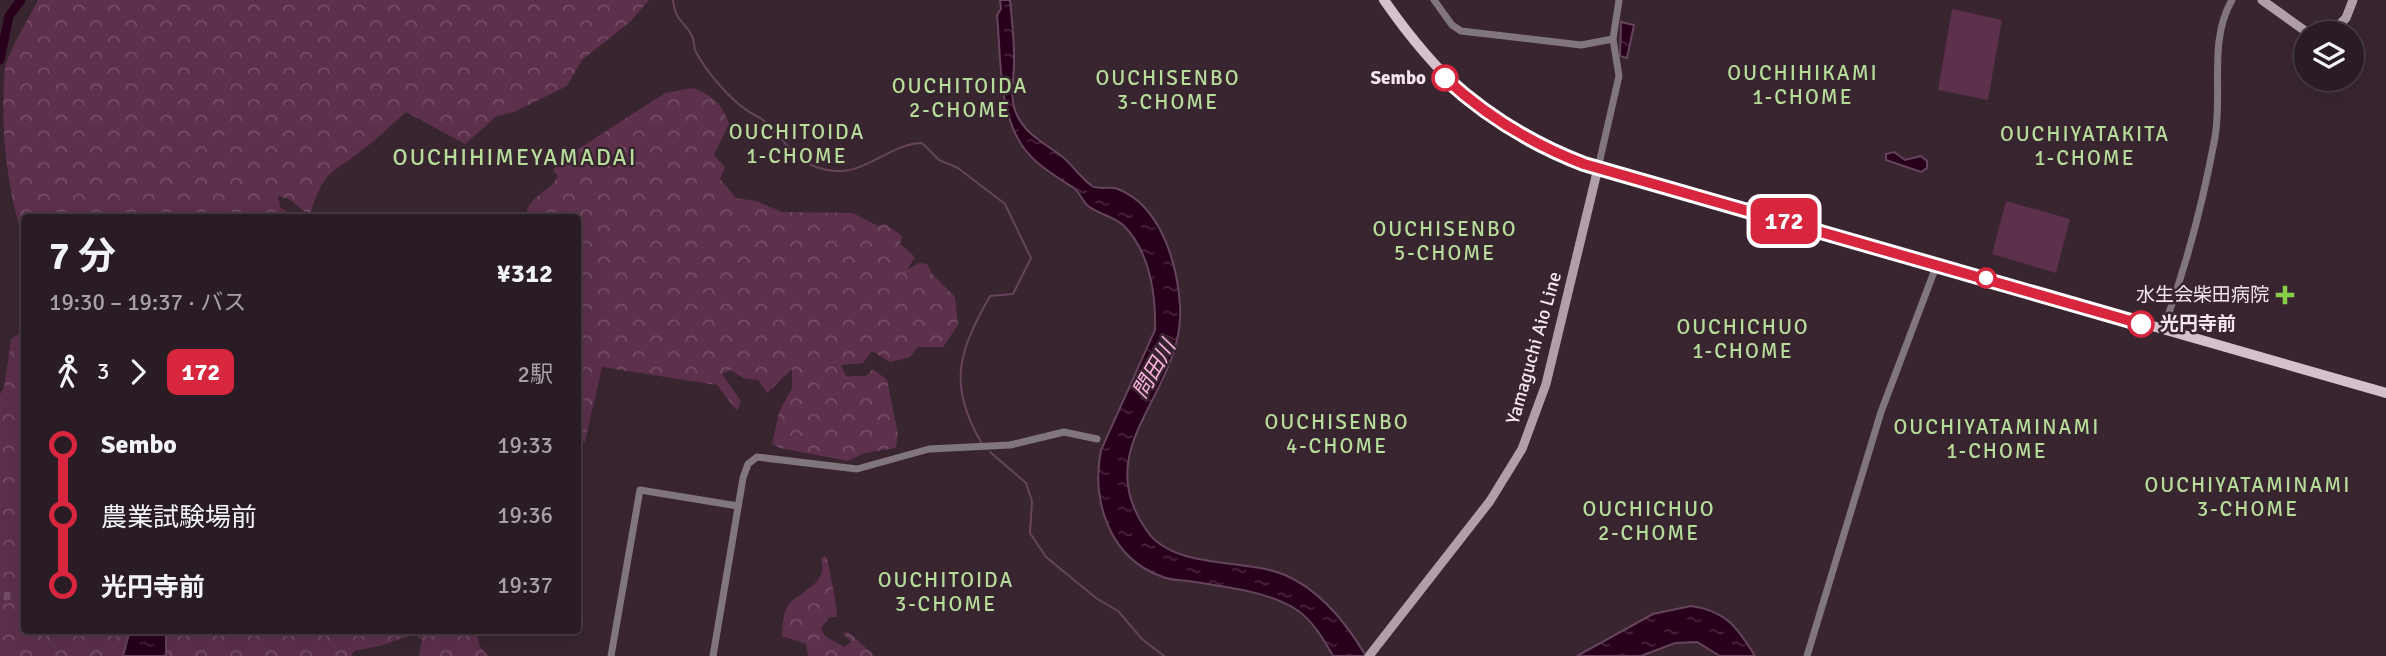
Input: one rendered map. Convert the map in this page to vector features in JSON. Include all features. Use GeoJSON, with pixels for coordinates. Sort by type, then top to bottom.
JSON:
{"type":"FeatureCollection","features":[{"type":"Feature","properties":{"kind":"main road"},"geometry":{"type":"LineString","coordinates":[[2262,0],[2294,23]]}},
{"type":"Feature","properties":{"kind":"main road"},"geometry":{"type":"LineString","coordinates":[[2343,21],[2353,0]]}},
{"type":"Feature","properties":{"kind":"main road"},"geometry":{"type":"LineString","coordinates":[[1388,1],[1435,68],[1480,108],[1542,146],[1598,168],[2386,393]]}},
{"type":"Feature","properties":{"kind":"main road","name":"Yamaguchi Aio Line"},"geometry":{"type":"LineString","coordinates":[[1369,655],[1490,501],[1525,442],[1545,384],[1598,168]]}},
{"type":"Feature","properties":{"kind":"street"},"geometry":{"type":"LineString","coordinates":[[1434,0],[1452,25],[1461,32],[1581,45],[1613,39]]}},
{"type":"Feature","properties":{"kind":"street"},"geometry":{"type":"LineString","coordinates":[[1598,168],[1619,76],[1613,39],[1619,0]]}},
{"type":"Feature","properties":{"kind":"street"},"geometry":{"type":"LineString","coordinates":[[2163,330],[2188,256],[2215,138],[2220,28],[2232,0]]}},
{"type":"Feature","properties":{"kind":"street"},"geometry":{"type":"LineString","coordinates":[[1807,656],[1881,412],[1937,264]]}},
{"type":"Feature","properties":{"kind":"street"},"geometry":{"type":"LineString","coordinates":[[713,656],[744,470],[757,457],[766,456],[857,470],[929,449],[1010,445],[1064,432],[1097,439]]}},
{"type":"Feature","properties":{"kind":"street"},"geometry":{"type":"LineString","coordinates":[[611,656],[640,490],[738,506]]}},
{"type":"Feature","properties":{"kind":"green space"},"geometry":{"type":"Polygon","coordinates":[[[38,0],[649,0],[630,22],[582,60],[567,86],[514,112],[497,116],[465,144],[406,112],[370,144],[331,173],[321,187],[311,212],[305,212],[289,199],[278,196],[280,207],[290,214],[21,214],[21,230],[9,178],[4,132],[5,67],[38,0]]]}},
{"type":"Feature","properties":{"kind":"green space"},"geometry":{"type":"Polygon","coordinates":[[[1952,9],[2002,20],[1988,100],[1938,90],[1952,9]]]}},
{"type":"Feature","properties":{"kind":"green space"},"geometry":{"type":"Polygon","coordinates":[[[693,88],[716,101],[723,111],[729,124],[714,155],[725,167],[720,179],[736,198],[756,201],[782,212],[853,213],[878,226],[885,224],[902,236],[900,244],[915,257],[907,270],[919,263],[927,264],[932,274],[955,297],[958,325],[943,347],[918,347],[910,357],[890,362],[872,351],[863,363],[841,365],[846,376],[866,376],[873,369],[887,380],[898,434],[896,448],[865,453],[848,461],[780,448],[772,444],[779,412],[792,388],[792,369],[767,393],[758,380],[743,378],[731,370],[722,374],[741,401],[737,411],[717,385],[602,367],[585,442],[581,441],[581,214],[526,214],[535,198],[550,187],[558,176],[553,170],[560,161],[665,93],[693,88]]]}},
{"type":"Feature","properties":{"kind":"green space"},"geometry":{"type":"Polygon","coordinates":[[[2006,201],[2070,219],[2056,273],[1992,254],[2006,201]]]}},
{"type":"Feature","properties":{"kind":"green space"},"geometry":{"type":"Polygon","coordinates":[[[21,332],[21,634],[414,634],[384,645],[354,651],[351,656],[0,656],[0,394],[4,388],[11,339],[21,332]]]}},
{"type":"Feature","properties":{"kind":"green space"},"geometry":{"type":"Polygon","coordinates":[[[825,556],[837,617],[830,617],[821,628],[825,636],[844,647],[851,642],[843,633],[848,632],[875,656],[808,656],[806,644],[782,636],[787,606],[818,580],[822,567],[821,559],[825,556]]]}},
{"type":"Feature","properties":{"kind":"green space"},"geometry":{"type":"Polygon","coordinates":[[[21,586],[21,596],[0,603],[0,592],[21,586]]]}},
{"type":"Feature","properties":{"kind":"green space"},"geometry":{"type":"Polygon","coordinates":[[[414,634],[477,634],[479,645],[488,656],[419,656],[422,640],[414,634]]]}},
{"type":"Feature","properties":{"kind":"water","name":"問田川"},"geometry":{"type":"Polygon","coordinates":[[[1000,0],[1010,0],[1014,51],[1013,101],[1020,121],[1092,186],[1118,189],[1145,208],[1164,238],[1175,272],[1180,305],[1178,336],[1169,365],[1132,445],[1127,472],[1131,500],[1147,531],[1159,543],[1174,552],[1192,558],[1269,570],[1298,581],[1331,609],[1366,656],[1333,656],[1308,620],[1286,604],[1248,591],[1163,577],[1145,569],[1117,543],[1102,508],[1099,489],[1101,450],[1155,330],[1150,275],[1140,248],[1124,226],[1087,205],[1074,188],[1039,164],[1021,144],[1004,98],[997,15],[1001,9],[1000,0]]]}},
{"type":"Feature","properties":{"kind":"water"},"geometry":{"type":"Polygon","coordinates":[[[1621,22],[1634,25],[1627,58],[1620,56],[1621,22]]]}},
{"type":"Feature","properties":{"kind":"water"},"geometry":{"type":"Polygon","coordinates":[[[1894,152],[1905,160],[1921,156],[1927,161],[1927,168],[1921,172],[1886,160],[1886,154],[1894,152]]]}},
{"type":"Feature","properties":{"kind":"water"},"geometry":{"type":"Polygon","coordinates":[[[1691,606],[1722,616],[1743,637],[1755,656],[1720,656],[1697,642],[1675,643],[1641,656],[1577,656],[1653,614],[1691,606]]]}},
{"type":"Feature","properties":{"kind":"water"},"geometry":{"type":"Polygon","coordinates":[[[129,634],[166,634],[166,656],[123,656],[129,634]]]}},
{"type":"Feature","properties":{"kind":"waterway"},"geometry":{"type":"LineString","coordinates":[[0,60],[9,16],[21,0]]}},
{"type":"Feature","properties":{"kind":"waterway"},"geometry":{"type":"LineString","coordinates":[[673,0],[678,17],[693,38],[696,52],[711,75],[731,97],[772,128],[802,160],[823,169],[847,170],[911,144],[922,143],[939,160],[958,168],[1005,204],[1031,258],[1013,294],[990,296],[965,351],[961,385],[970,421],[981,442]]}},
{"type":"Feature","properties":{"kind":"waterway"},"geometry":{"type":"LineString","coordinates":[[990,452],[1026,483],[1032,501],[1030,533],[1046,557],[1096,598],[1118,611],[1142,639],[1164,656]]}},
{"type":"Feature","properties":{"kind":"bus line","name":"172"},"geometry":{"type":"LineString","coordinates":[[1445,78],[1475,104],[1517,133],[1584,164],[2141,324]]}},
{"type":"Feature","properties":{"kind":"place","name":"Sembo"},"geometry":{"type":"Point","coordinates":[1445,78]}},
{"type":"Feature","properties":{"kind":"place","name":"水生会柴田病院"},"geometry":{"type":"Point","coordinates":[2285,295]}},
{"type":"Feature","properties":{"kind":"place","name":"光円寺前"},"geometry":{"type":"Point","coordinates":[2141,324]}},
{"type":"Feature","properties":{"kind":"district","name":"OUCHIHIKAMI 1-CHOME"},"geometry":{"type":"Point","coordinates":[1803,85]}},
{"type":"Feature","properties":{"kind":"district","name":"OUCHISENBO 3-CHOME"},"geometry":{"type":"Point","coordinates":[1168,90]}},
{"type":"Feature","properties":{"kind":"district","name":"OUCHITOIDA 2-CHOME"},"geometry":{"type":"Point","coordinates":[960,98]}},
{"type":"Feature","properties":{"kind":"district","name":"OUCHITOIDA 1-CHOME"},"geometry":{"type":"Point","coordinates":[797,144]}},
{"type":"Feature","properties":{"kind":"district","name":"OUCHIYATAKITA 1-CHOME"},"geometry":{"type":"Point","coordinates":[2085,146]}},
{"type":"Feature","properties":{"kind":"district","name":"OUCHIHIMEYAMADAI"},"geometry":{"type":"Point","coordinates":[515,157]}},
{"type":"Feature","properties":{"kind":"district","name":"OUCHISENBO 5-CHOME"},"geometry":{"type":"Point","coordinates":[1445,241]}},
{"type":"Feature","properties":{"kind":"district","name":"OUCHICHUO 1-CHOME"},"geometry":{"type":"Point","coordinates":[1743,339]}},
{"type":"Feature","properties":{"kind":"district","name":"OUCHISENBO 4-CHOME"},"geometry":{"type":"Point","coordinates":[1337,434]}},
{"type":"Feature","properties":{"kind":"district","name":"OUCHIYATAMINAMI 1-CHOME"},"geometry":{"type":"Point","coordinates":[1997,439]}},
{"type":"Feature","properties":{"kind":"district","name":"OUCHIYATAMINAMI 3-CHOME"},"geometry":{"type":"Point","coordinates":[2248,497]}},
{"type":"Feature","properties":{"kind":"district","name":"OUCHICHUO 2-CHOME"},"geometry":{"type":"Point","coordinates":[1649,521]}},
{"type":"Feature","properties":{"kind":"district","name":"OUCHITOIDA 3-CHOME"},"geometry":{"type":"Point","coordinates":[946,592]}}]}
